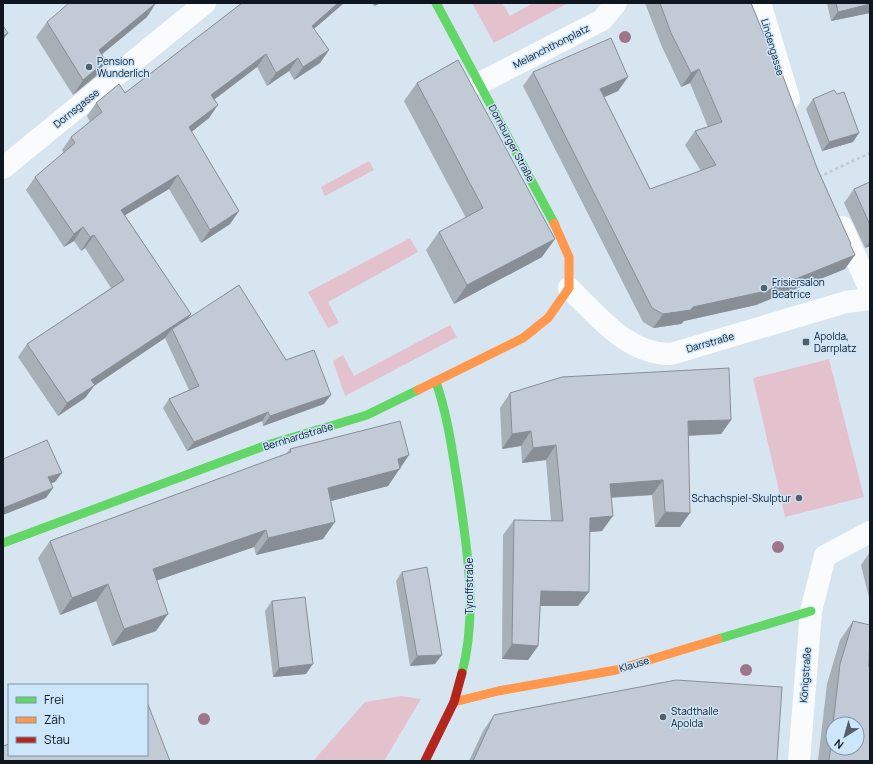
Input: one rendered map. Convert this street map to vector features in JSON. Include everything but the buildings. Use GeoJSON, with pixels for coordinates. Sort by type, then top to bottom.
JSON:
{"type":"FeatureCollection","features":[{"type":"Feature","properties":{"kind":"street","name":"Dornsgasse"},"geometry":{"type":"LineString","coordinates":[[3,168],[205,3]]}},
{"type":"Feature","properties":{"kind":"street","name":"Dornburger Straße"},"geometry":{"type":"LineString","coordinates":[[436,3],[556,226],[570,257],[569,288]]}},
{"type":"Feature","properties":{"kind":"street","name":"Melanchthonplatz"},"geometry":{"type":"LineString","coordinates":[[480,83],[602,20],[616,3]]}},
{"type":"Feature","properties":{"kind":"street","name":"Lindengasse"},"geometry":{"type":"LineString","coordinates":[[760,3],[785,89],[796,119]]}},
{"type":"Feature","properties":{"kind":"street"},"geometry":{"type":"LineString","coordinates":[[819,177],[870,290]]}},
{"type":"Feature","properties":{"kind":"street","name":"Darrstraße"},"geometry":{"type":"LineString","coordinates":[[569,288],[619,336],[646,350],[659,354],[671,354],[846,302],[870,300]]}},
{"type":"Feature","properties":{"kind":"street","name":"Bernhardstraße"},"geometry":{"type":"LineString","coordinates":[[3,543],[264,446],[367,415],[523,338],[548,318],[569,288]]}},
{"type":"Feature","properties":{"kind":"street","name":"Tyroffstraße"},"geometry":{"type":"LineString","coordinates":[[425,761],[454,702],[466,657],[470,560],[446,412],[436,382]]}},
{"type":"Feature","properties":{"kind":"street","name":"Königstraße"},"geometry":{"type":"LineString","coordinates":[[800,761],[811,611],[825,556],[870,532]]}},
{"type":"Feature","properties":{"kind":"street","name":"Klause"},"geometry":{"type":"LineString","coordinates":[[454,702],[498,691],[616,670],[811,611]]}},
{"type":"Feature","properties":{"kind":"path"},"geometry":{"type":"LineString","coordinates":[[819,177],[870,153]]}},
{"type":"Feature","properties":{"kind":"shaded area"},"geometry":{"type":"Polygon","coordinates":[[[472,3],[502,3],[510,16],[533,3],[568,3],[494,43],[472,3]]]}},
{"type":"Feature","properties":{"kind":"shaded area"},"geometry":{"type":"Polygon","coordinates":[[[369,161],[374,170],[325,196],[321,187],[369,161]]]}},
{"type":"Feature","properties":{"kind":"shaded area"},"geometry":{"type":"Polygon","coordinates":[[[410,238],[418,252],[328,302],[339,323],[328,328],[308,292],[410,238]]]}},
{"type":"Feature","properties":{"kind":"shaded area"},"geometry":{"type":"Polygon","coordinates":[[[450,325],[457,337],[345,396],[333,361],[343,355],[354,376],[450,325]]]}},
{"type":"Feature","properties":{"kind":"shaded area"},"geometry":{"type":"Polygon","coordinates":[[[829,359],[864,497],[785,517],[753,378],[829,359]]]}},
{"type":"Feature","properties":{"kind":"shaded area"},"geometry":{"type":"Polygon","coordinates":[[[401,696],[421,699],[384,761],[313,761],[365,702],[401,696]]]}},
{"type":"Feature","properties":{"kind":"traffic: fast"},"geometry":{"type":"LineString","coordinates":[[436,3],[554,223]]}},
{"type":"Feature","properties":{"kind":"traffic: fast"},"geometry":{"type":"LineString","coordinates":[[436,382],[444,408],[465,532],[470,603],[467,650],[462,673]]}},
{"type":"Feature","properties":{"kind":"traffic: fast"},"geometry":{"type":"LineString","coordinates":[[3,543],[264,446],[367,415],[418,390]]}},
{"type":"Feature","properties":{"kind":"traffic: fast"},"geometry":{"type":"LineString","coordinates":[[718,639],[811,611]]}},
{"type":"Feature","properties":{"kind":"traffic: slow"},"geometry":{"type":"LineString","coordinates":[[418,390],[523,338],[548,318],[569,288],[569,257],[554,223]]}},
{"type":"Feature","properties":{"kind":"traffic: slow"},"geometry":{"type":"LineString","coordinates":[[454,702],[498,691],[616,670],[718,639]]}},
{"type":"Feature","properties":{"kind":"traffic: jam"},"geometry":{"type":"LineString","coordinates":[[425,761],[454,702],[462,673]]}},
{"type":"Feature","properties":{"kind":"place","name":"Pension Wunderlich"},"geometry":{"type":"Point","coordinates":[89,67]}},
{"type":"Feature","properties":{"kind":"place","name":"Frisiersalon Beatrice"},"geometry":{"type":"Point","coordinates":[764,288]}},
{"type":"Feature","properties":{"kind":"place","name":"Apolda, Darrplatz"},"geometry":{"type":"Point","coordinates":[806,342]}},
{"type":"Feature","properties":{"kind":"place","name":"Schachspiel-Skulptur"},"geometry":{"type":"Point","coordinates":[799,498]}},
{"type":"Feature","properties":{"kind":"place","name":"Stadthalle Apolda"},"geometry":{"type":"Point","coordinates":[663,717]}}]}
